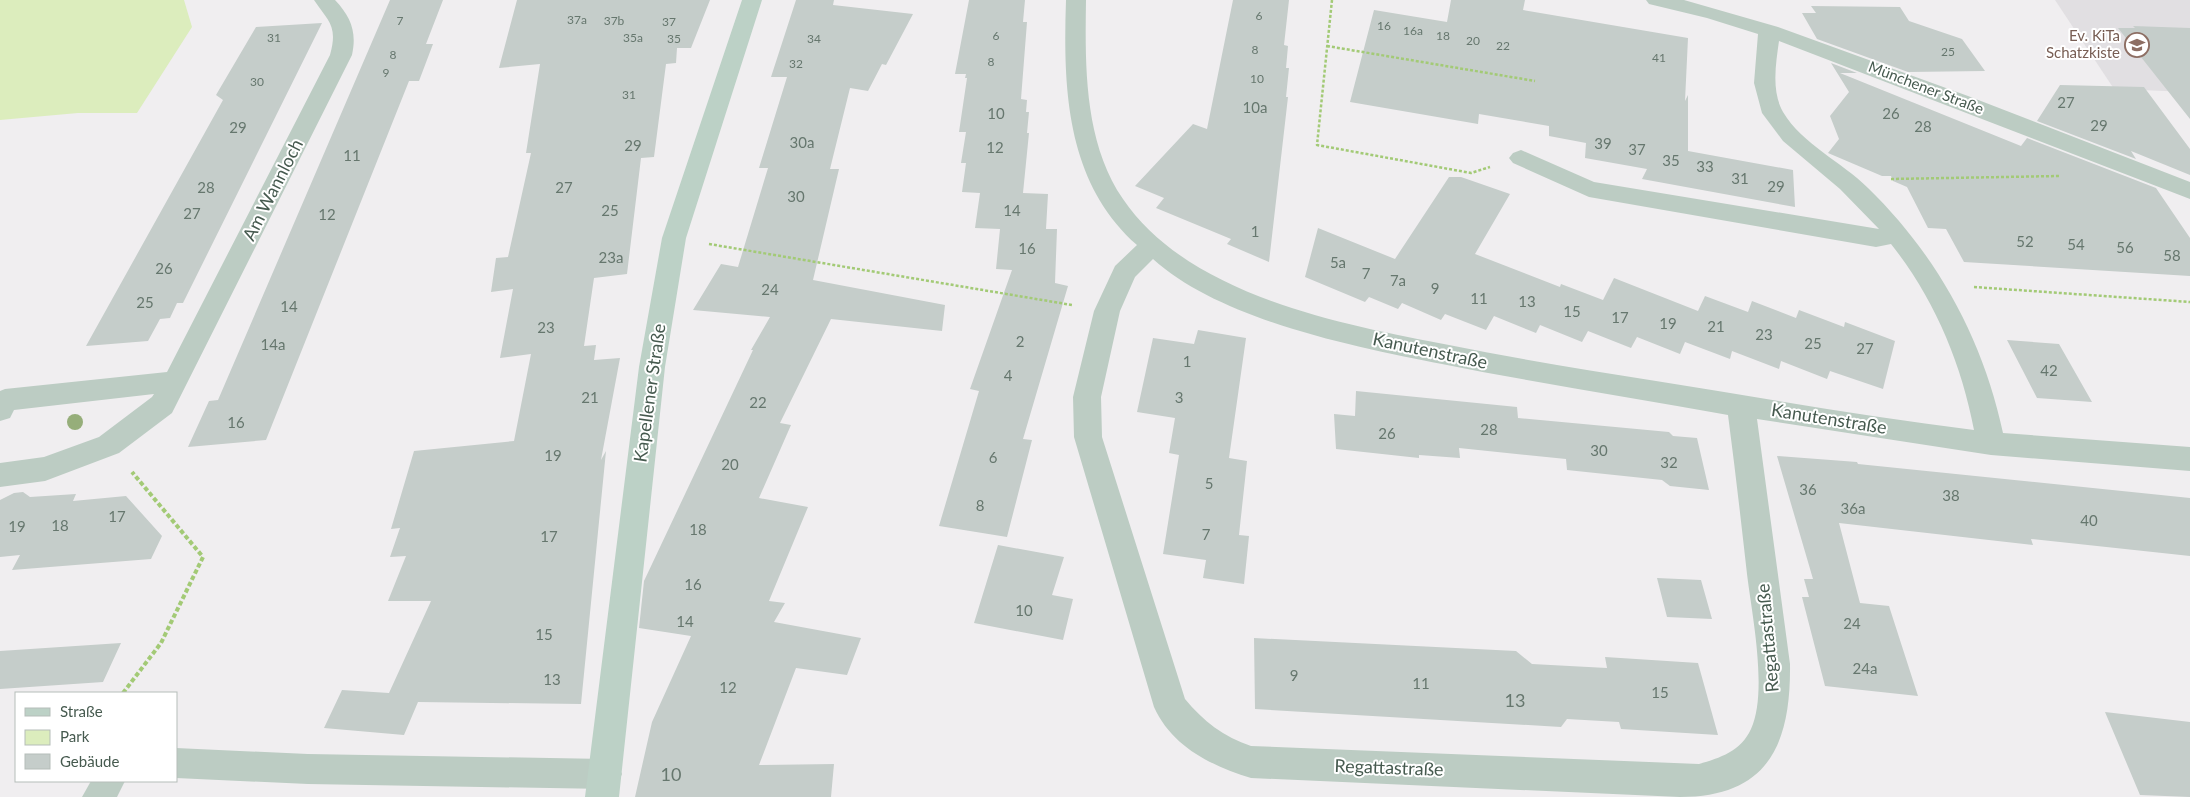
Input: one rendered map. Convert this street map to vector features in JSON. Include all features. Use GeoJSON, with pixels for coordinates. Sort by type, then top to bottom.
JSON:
{"type":"FeatureCollection","features":[{"type":"Feature","properties":{"kind":"main road","name":"Kapellener Straße"},"geometry":{"type":"LineString","coordinates":[[604,786],[652,368],[674,238],[752,0]]}},
{"type":"Feature","properties":{"kind":"street","name":"Am Wannloch"},"geometry":{"type":"LineString","coordinates":[[0,475],[45,468],[109,445],[137,426],[162,405],[176,381],[341,55],[345,33],[343,23],[324,0]]}},
{"type":"Feature","properties":{"kind":"street","name":"Kanutenstraße"},"geometry":{"type":"LineString","coordinates":[[1076,0],[1074,64],[1081,120],[1092,165],[1114,205],[1152,246],[1172,262],[1256,304],[1295,319],[1375,341],[1535,372],[1991,444],[2190,459]]}},
{"type":"Feature","properties":{"kind":"street","name":"Münchener Straße"},"geometry":{"type":"LineString","coordinates":[[1656,0],[1703,4],[1769,31],[1975,106],[2190,191]]}},
{"type":"Feature","properties":{"kind":"street"},"geometry":{"type":"LineString","coordinates":[[1769,31],[1765,75],[1768,101],[1773,112],[1801,143],[1845,180],[1895,235],[1932,284],[1951,316],[1976,374],[1991,444]]}},
{"type":"Feature","properties":{"kind":"street"},"geometry":{"type":"LineString","coordinates":[[1521,158],[1589,189],[1876,238],[1895,235]]}},
{"type":"Feature","properties":{"kind":"street","name":"Regattastraße"},"geometry":{"type":"LineString","coordinates":[[1152,246],[1124,272],[1107,311],[1087,397],[1088,436],[1171,707],[1183,723],[1204,741],[1226,754],[1251,762],[1699,781],[1724,776],[1745,764],[1759,748],[1769,730],[1774,698],[1774,664],[1741,406]]}},
{"type":"Feature","properties":{"kind":"street"},"geometry":{"type":"LineString","coordinates":[[0,410],[5,400],[176,381]]}},
{"type":"Feature","properties":{"kind":"lane"},"geometry":{"type":"LineString","coordinates":[[178,763],[604,786]]}},
{"type":"Feature","properties":{"kind":"lane"},"geometry":{"type":"LineString","coordinates":[[98,797],[108,782]]}},
{"type":"Feature","properties":{"kind":"path"},"geometry":{"type":"LineString","coordinates":[[1332,0],[1317,145],[1471,173],[1521,158]]}},
{"type":"Feature","properties":{"kind":"path"},"geometry":{"type":"LineString","coordinates":[[1327,46],[1535,81]]}},
{"type":"Feature","properties":{"kind":"path"},"geometry":{"type":"LineString","coordinates":[[1845,180],[2108,175],[2115,161]]}},
{"type":"Feature","properties":{"kind":"path"},"geometry":{"type":"LineString","coordinates":[[674,238],[1107,311]]}},
{"type":"Feature","properties":{"kind":"path"},"geometry":{"type":"LineString","coordinates":[[1932,284],[2190,302]]}},
{"type":"Feature","properties":{"kind":"path"},"geometry":{"type":"LineString","coordinates":[[109,445],[203,557],[161,643],[124,692]]}},
{"type":"Feature","properties":{"kind":"shaded area","name":"Ev. KiTa Schatzkiste"},"geometry":{"type":"Polygon","coordinates":[[[2055,0],[2190,0],[2190,92],[2114,89],[2055,0]]]}},
{"type":"Feature","properties":{"kind":"green space"},"geometry":{"type":"Polygon","coordinates":[[[0,0],[184,0],[192,27],[137,113],[78,113],[0,120],[0,0]]]}},
{"type":"Feature","properties":{"kind":"building"},"geometry":{"type":"Polygon","coordinates":[[[390,0],[443,0],[426,44],[433,44],[419,81],[409,81],[266,440],[188,447],[209,401],[218,400],[390,0]]]}},
{"type":"Feature","properties":{"kind":"building"},"geometry":{"type":"Polygon","coordinates":[[[517,0],[710,0],[691,48],[677,48],[676,63],[666,64],[654,157],[641,158],[627,274],[594,278],[584,346],[596,345],[594,360],[620,358],[601,460],[606,451],[581,704],[418,702],[404,735],[324,728],[342,690],[389,693],[431,601],[388,601],[406,556],[390,557],[400,528],[391,529],[414,451],[514,441],[531,354],[500,358],[513,289],[491,292],[496,258],[508,257],[531,153],[526,153],[540,64],[499,68],[517,0]]]}},
{"type":"Feature","properties":{"kind":"building"},"geometry":{"type":"Polygon","coordinates":[[[796,0],[834,0],[833,5],[913,14],[886,65],[882,64],[868,91],[850,88],[830,169],[839,169],[813,280],[945,305],[942,331],[831,319],[780,423],[791,425],[759,498],[808,507],[769,601],[785,603],[774,622],[861,638],[847,675],[796,668],[759,765],[834,764],[831,797],[635,797],[652,722],[691,636],[639,628],[644,581],[753,350],[751,350],[770,317],[693,310],[721,264],[738,267],[768,168],[759,168],[787,77],[771,77],[796,0]]]}},
{"type":"Feature","properties":{"kind":"building"},"geometry":{"type":"Polygon","coordinates":[[[969,0],[1025,0],[1023,22],[1027,22],[1021,99],[1027,100],[1026,112],[1029,112],[1027,133],[1029,133],[1023,193],[1048,194],[1046,229],[1057,229],[1055,283],[1068,286],[1023,439],[1032,440],[1007,537],[939,526],[979,391],[970,389],[1012,270],[996,269],[1000,229],[975,228],[980,193],[962,192],[966,163],[961,163],[966,132],[959,132],[967,78],[965,78],[966,74],[955,74],[969,0]]]}},
{"type":"Feature","properties":{"kind":"building"},"geometry":{"type":"Polygon","coordinates":[[[1233,0],[1289,0],[1284,45],[1288,46],[1286,68],[1289,68],[1286,97],[1288,97],[1269,262],[1227,244],[1231,239],[1156,208],[1164,198],[1135,186],[1193,124],[1207,129],[1233,0]]]}},
{"type":"Feature","properties":{"kind":"building"},"geometry":{"type":"Polygon","coordinates":[[[1451,0],[1525,0],[1523,10],[1688,38],[1685,101],[1688,95],[1688,151],[1793,170],[1795,207],[1642,179],[1647,169],[1585,158],[1586,143],[1549,136],[1549,126],[1479,114],[1478,124],[1350,102],[1374,10],[1447,22],[1451,0]]]}},
{"type":"Feature","properties":{"kind":"building"},"geometry":{"type":"Polygon","coordinates":[[[1811,6],[1900,7],[1909,21],[1962,39],[1985,71],[1908,72],[1817,39],[1802,13],[1816,13],[1811,6]]]}},
{"type":"Feature","properties":{"kind":"building"},"geometry":{"type":"Polygon","coordinates":[[[322,23],[183,303],[177,303],[170,318],[160,319],[148,341],[86,346],[223,100],[216,95],[256,27],[322,23]]]}},
{"type":"Feature","properties":{"kind":"building"},"geometry":{"type":"Polygon","coordinates":[[[2133,26],[2190,28],[2190,119],[2118,28],[2135,28],[2133,26]]]}},
{"type":"Feature","properties":{"kind":"building"},"geometry":{"type":"Polygon","coordinates":[[[1831,63],[1857,73],[1840,73],[2021,146],[2027,138],[2156,188],[2190,238],[2190,276],[1964,262],[1946,229],[1928,228],[1907,187],[1893,181],[1891,176],[1882,176],[1828,153],[1839,139],[1830,116],[1849,92],[1831,63]]]}},
{"type":"Feature","properties":{"kind":"building"},"geometry":{"type":"Polygon","coordinates":[[[2060,85],[2144,87],[2190,149],[2190,175],[2131,151],[2136,159],[2037,121],[2060,85]]]}},
{"type":"Feature","properties":{"kind":"building"},"geometry":{"type":"Polygon","coordinates":[[[1449,177],[1461,177],[1510,194],[1475,254],[1560,287],[1561,284],[1603,300],[1614,278],[1698,311],[1705,296],[1748,312],[1752,301],[1796,318],[1799,310],[1844,327],[1845,322],[1895,341],[1883,389],[1830,371],[1827,379],[1781,361],[1779,369],[1732,351],[1730,359],[1685,342],[1680,354],[1637,337],[1631,348],[1588,331],[1582,342],[1540,325],[1536,333],[1494,316],[1486,330],[1445,314],[1441,320],[1402,303],[1398,309],[1369,297],[1365,302],[1305,277],[1318,228],[1395,259],[1449,177]]]}},
{"type":"Feature","properties":{"kind":"building"},"geometry":{"type":"Polygon","coordinates":[[[1198,330],[1246,338],[1229,458],[1247,461],[1239,535],[1249,536],[1244,584],[1203,578],[1206,560],[1163,554],[1179,455],[1169,453],[1175,418],[1137,412],[1153,338],[1194,344],[1198,330]]]}},
{"type":"Feature","properties":{"kind":"building"},"geometry":{"type":"Polygon","coordinates":[[[2007,340],[2059,344],[2092,402],[2037,398],[2007,340]]]}},
{"type":"Feature","properties":{"kind":"building"},"geometry":{"type":"Polygon","coordinates":[[[1356,391],[1517,407],[1518,418],[1669,432],[1673,436],[1697,438],[1709,490],[1670,486],[1662,480],[1567,470],[1566,459],[1459,448],[1460,458],[1419,455],[1419,458],[1336,449],[1334,414],[1355,416],[1356,391]]]}},
{"type":"Feature","properties":{"kind":"building"},"geometry":{"type":"Polygon","coordinates":[[[1777,456],[1857,462],[1858,464],[2190,498],[2190,556],[2031,539],[2033,545],[1839,523],[1860,603],[1889,606],[1918,696],[1825,686],[1802,597],[1809,597],[1804,579],[1813,579],[1777,456]]]}},
{"type":"Feature","properties":{"kind":"building"},"geometry":{"type":"Polygon","coordinates":[[[23,492],[30,497],[76,494],[73,501],[126,496],[162,536],[151,559],[12,570],[20,555],[0,557],[0,500],[14,493],[23,492]]]}},
{"type":"Feature","properties":{"kind":"building"},"geometry":{"type":"Polygon","coordinates":[[[998,545],[1064,557],[1052,595],[1073,599],[1063,640],[974,623],[998,545]]]}},
{"type":"Feature","properties":{"kind":"building"},"geometry":{"type":"Polygon","coordinates":[[[1657,578],[1701,580],[1712,619],[1667,617],[1657,578]]]}},
{"type":"Feature","properties":{"kind":"building"},"geometry":{"type":"Polygon","coordinates":[[[1254,638],[1516,651],[1532,664],[1607,668],[1605,657],[1698,663],[1718,735],[1621,729],[1619,722],[1567,719],[1561,727],[1255,709],[1254,638]]]}},
{"type":"Feature","properties":{"kind":"building"},"geometry":{"type":"Polygon","coordinates":[[[121,643],[103,682],[0,689],[0,651],[121,643]]]}},
{"type":"Feature","properties":{"kind":"building"},"geometry":{"type":"Polygon","coordinates":[[[2105,712],[2190,722],[2190,797],[2140,795],[2105,712]]]}},
{"type":"Feature","properties":{"kind":"place","name":"Ev. KiTa Schatzkiste"},"geometry":{"type":"Point","coordinates":[2137,45]}}]}
